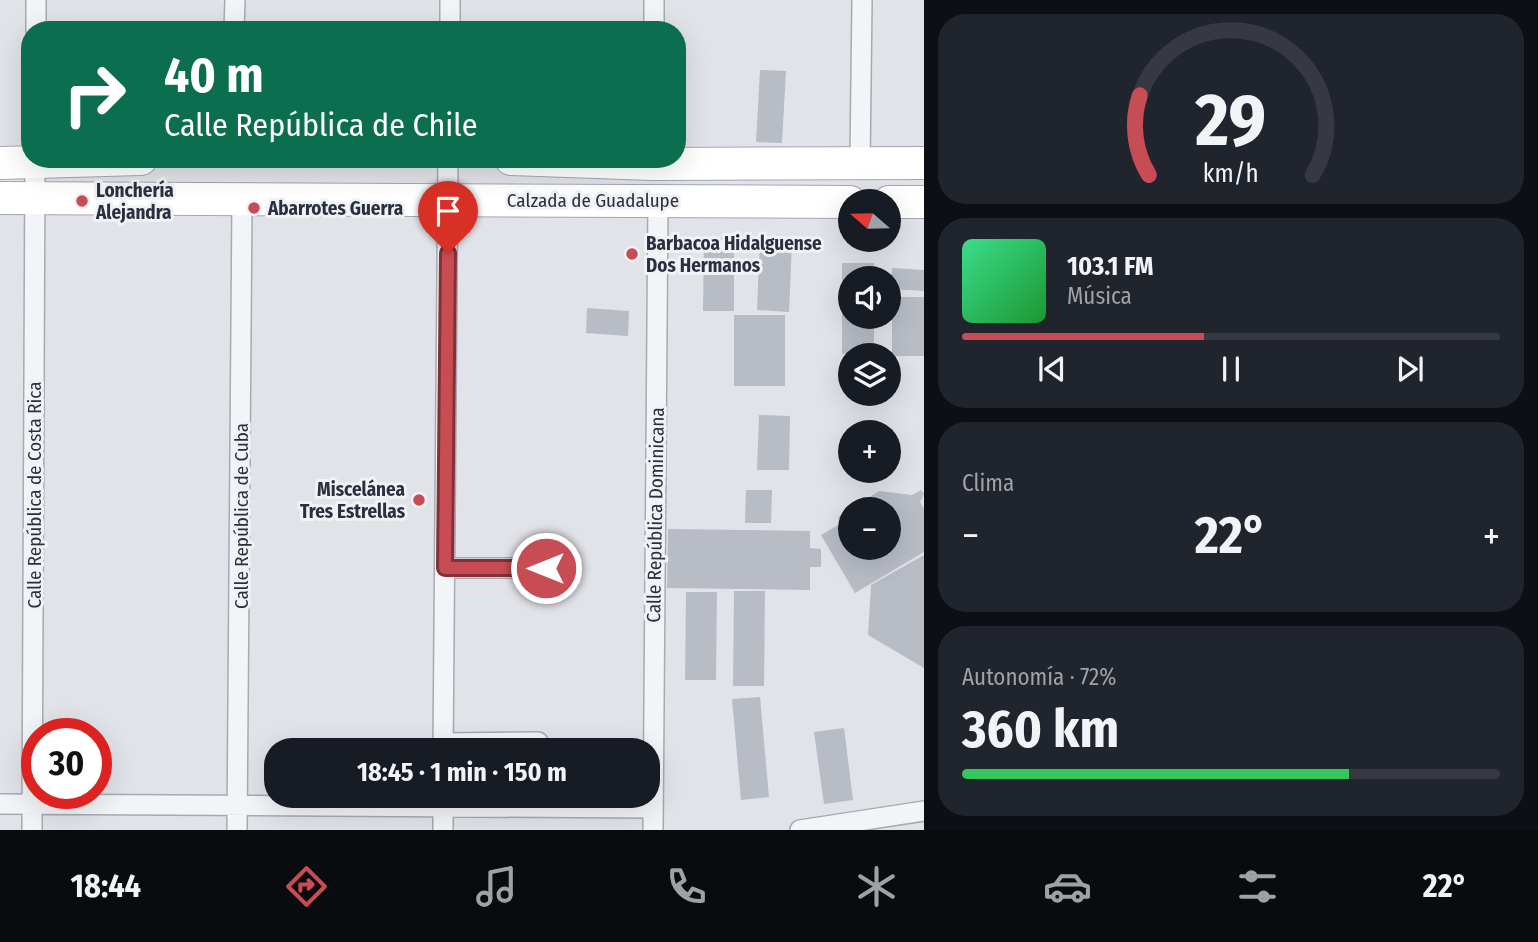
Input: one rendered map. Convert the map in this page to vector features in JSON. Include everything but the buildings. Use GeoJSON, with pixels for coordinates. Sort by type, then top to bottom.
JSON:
{"type":"FeatureCollection","features":[{"type":"Feature","properties":{"kind":"main road","name":"Calzada de Guadalupe"},"geometry":{"type":"LineString","coordinates":[[686,161],[924,163]]}},
{"type":"Feature","properties":{"kind":"main road"},"geometry":{"type":"LineString","coordinates":[[0,163],[21,162]]}},
{"type":"Feature","properties":{"kind":"main road","name":"Calzada de Guadalupe"},"geometry":{"type":"LineString","coordinates":[[0,198],[838,202]]}},
{"type":"Feature","properties":{"kind":"main road"},"geometry":{"type":"LineString","coordinates":[[901,202],[924,202]]}},
{"type":"Feature","properties":{"kind":"street"},"geometry":{"type":"LineString","coordinates":[[36,0],[36,21]]}},
{"type":"Feature","properties":{"kind":"street"},"geometry":{"type":"LineString","coordinates":[[234,21],[235,0]]}},
{"type":"Feature","properties":{"kind":"street"},"geometry":{"type":"LineString","coordinates":[[450,0],[450,21]]}},
{"type":"Feature","properties":{"kind":"street"},"geometry":{"type":"LineString","coordinates":[[654,0],[654,21]]}},
{"type":"Feature","properties":{"kind":"street"},"geometry":{"type":"LineString","coordinates":[[860,163],[862,0]]}},
{"type":"Feature","properties":{"kind":"street","name":"Calle República de Costa Rica"},"geometry":{"type":"LineString","coordinates":[[33,718],[35,168]]}},
{"type":"Feature","properties":{"kind":"street"},"geometry":{"type":"LineString","coordinates":[[443,738],[448,168]]}},
{"type":"Feature","properties":{"kind":"street","name":"Calle República Dominicana"},"geometry":{"type":"LineString","coordinates":[[653,738],[658,200]]}},
{"type":"Feature","properties":{"kind":"street","name":"Calle República de Cuba"},"geometry":{"type":"LineString","coordinates":[[237,830],[240,808],[242,201]]}},
{"type":"Feature","properties":{"kind":"street"},"geometry":{"type":"LineString","coordinates":[[445,568],[546,568]]}},
{"type":"Feature","properties":{"kind":"street"},"geometry":{"type":"LineString","coordinates":[[0,804],[21,804]]}},
{"type":"Feature","properties":{"kind":"street"},"geometry":{"type":"LineString","coordinates":[[112,806],[264,807]]}},
{"type":"Feature","properties":{"kind":"street"},"geometry":{"type":"LineString","coordinates":[[443,808],[443,830]]}},
{"type":"Feature","properties":{"kind":"street","name":"Calle República Dominicana"},"geometry":{"type":"LineString","coordinates":[[652,808],[653,830]]}},
{"type":"Feature","properties":{"kind":"street","name":"Calle República de Costa Rica"},"geometry":{"type":"LineString","coordinates":[[32,809],[32,830]]}},
{"type":"Feature","properties":{"kind":"street"},"geometry":{"type":"LineString","coordinates":[[800,830],[924,811]]}},
{"type":"Feature","properties":{"kind":"place","name":"Lonchería Alejandra"},"geometry":{"type":"Point","coordinates":[82,201]}},
{"type":"Feature","properties":{"kind":"place","name":"Abarrotes Guerra"},"geometry":{"type":"Point","coordinates":[254,208]}},
{"type":"Feature","properties":{"kind":"place","name":"Barbacoa Hidalguense Dos Hermanos"},"geometry":{"type":"Point","coordinates":[632,254]}},
{"type":"Feature","properties":{"kind":"place","name":"Miscelánea Tres Estrellas"},"geometry":{"type":"Point","coordinates":[419,500]}},
{"type":"Feature","properties":{"kind":"route"},"geometry":{"type":"LineString","coordinates":[[448,253],[445,568],[546,568]]}}]}
